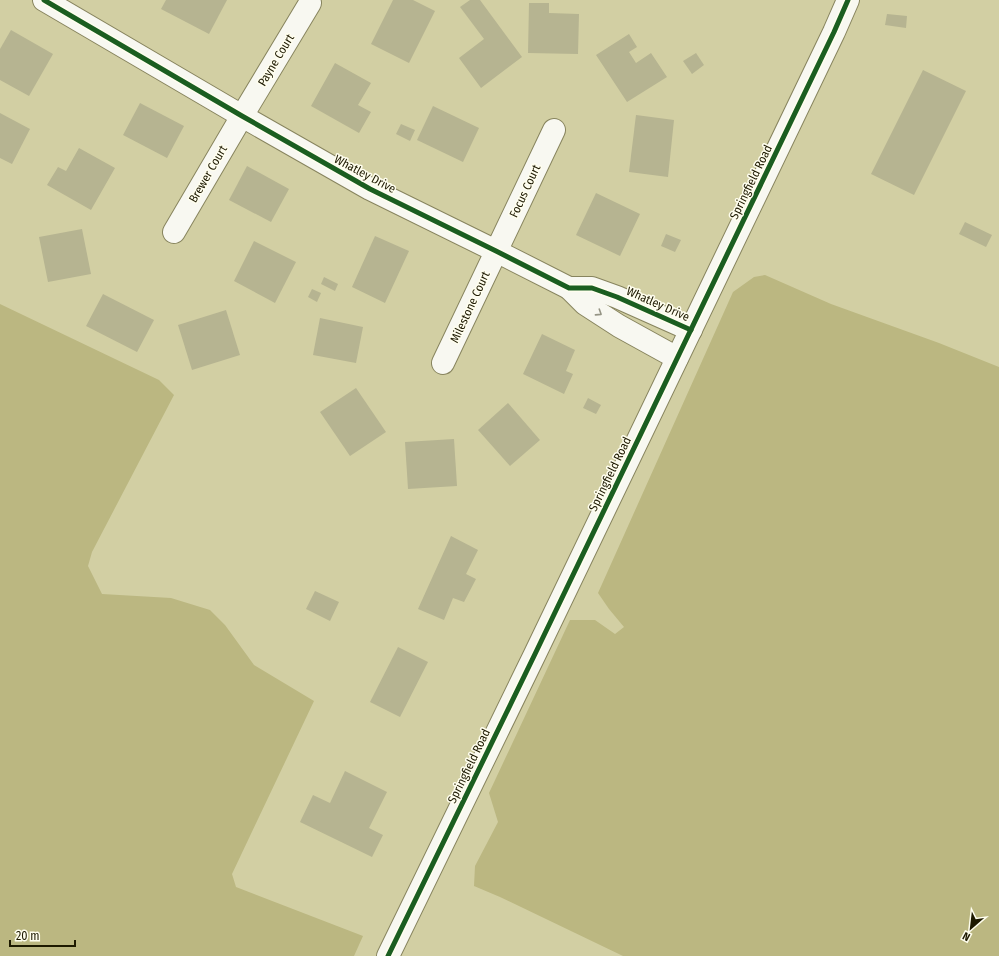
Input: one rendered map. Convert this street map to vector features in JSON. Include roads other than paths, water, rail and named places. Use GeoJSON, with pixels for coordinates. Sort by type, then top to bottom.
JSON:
{"type":"FeatureCollection","features":[{"type":"Feature","properties":{"kind":"street","name":"Whatley Drive"},"geometry":{"type":"LineString","coordinates":[[44,0],[370,189],[569,288],[592,288],[617,297],[691,330]]}},
{"type":"Feature","properties":{"kind":"street","name":"Springfield Road"},"geometry":{"type":"LineString","coordinates":[[388,956],[691,330],[848,0]]}},
{"type":"Feature","properties":{"kind":"street","name":"Payne Court"},"geometry":{"type":"LineString","coordinates":[[242,116],[310,3]]}},
{"type":"Feature","properties":{"kind":"street","name":"Brewer Court"},"geometry":{"type":"LineString","coordinates":[[174,232],[242,116]]}},
{"type":"Feature","properties":{"kind":"street","name":"Focus Court"},"geometry":{"type":"LineString","coordinates":[[496,251],[554,130]]}},
{"type":"Feature","properties":{"kind":"street","name":"Milestone Court"},"geometry":{"type":"LineString","coordinates":[[443,363],[496,251]]}},
{"type":"Feature","properties":{"kind":"street"},"geometry":{"type":"LineString","coordinates":[[569,288],[584,304],[677,358]]}}]}
